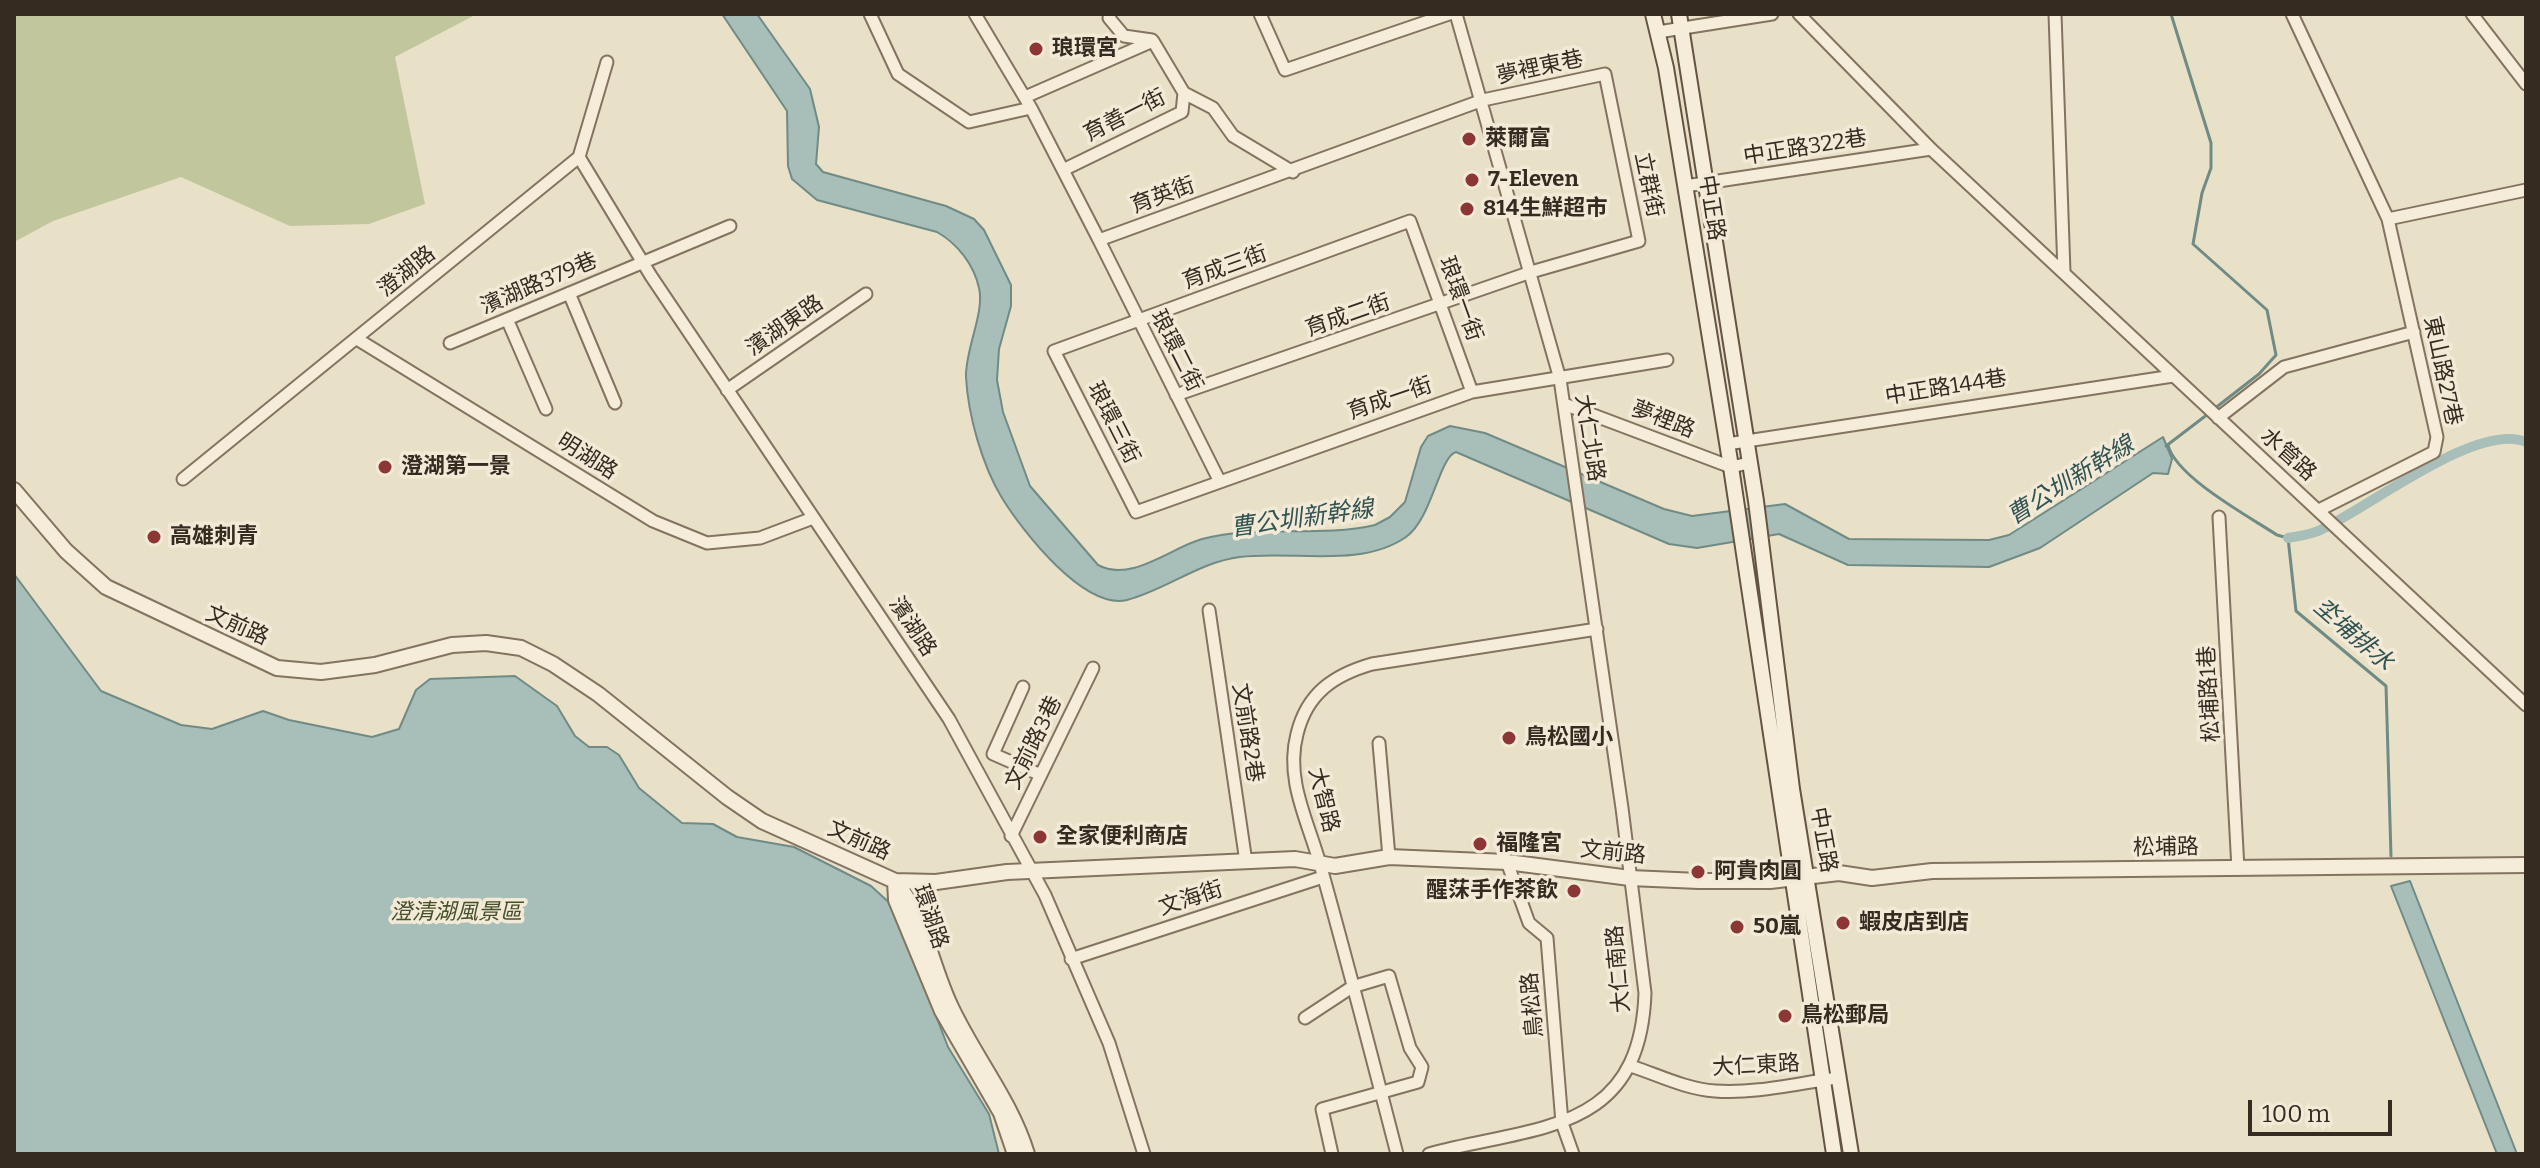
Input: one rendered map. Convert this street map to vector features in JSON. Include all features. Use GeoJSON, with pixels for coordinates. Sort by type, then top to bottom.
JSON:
{"type":"FeatureCollection","features":[{"type":"Feature","properties":{"kind":"street"},"geometry":{"type":"LineString","coordinates":[[870,14],[898,74],[969,122],[1028,102],[1153,41]]}},
{"type":"Feature","properties":{"kind":"street"},"geometry":{"type":"LineString","coordinates":[[975,14],[1028,102],[1099,240]]}},
{"type":"Feature","properties":{"kind":"street"},"geometry":{"type":"LineString","coordinates":[[1110,14],[1109,18],[1124,36],[1153,41]]}},
{"type":"Feature","properties":{"kind":"street"},"geometry":{"type":"LineString","coordinates":[[1260,14],[1285,70],[1449,14]]}},
{"type":"Feature","properties":{"kind":"street","name":"大仁北路"},"geometry":{"type":"LineString","coordinates":[[1456,14],[1483,100],[1560,379],[1630,878]]}},
{"type":"Feature","properties":{"kind":"street","name":"中正路"},"geometry":{"type":"LineString","coordinates":[[1653,14],[1731,467],[1834,1154]]}},
{"type":"Feature","properties":{"kind":"street"},"geometry":{"type":"LineString","coordinates":[[1658,32],[1680,21],[1772,14]]}},
{"type":"Feature","properties":{"kind":"street","name":"水管路"},"geometry":{"type":"LineString","coordinates":[[1799,14],[1931,149],[2526,705]]}},
{"type":"Feature","properties":{"kind":"street"},"geometry":{"type":"LineString","coordinates":[[2055,14],[2064,272]]}},
{"type":"Feature","properties":{"kind":"street","name":"東山路27巷"},"geometry":{"type":"LineString","coordinates":[[2292,14],[2388,219],[2436,448],[2321,512]]}},
{"type":"Feature","properties":{"kind":"street"},"geometry":{"type":"LineString","coordinates":[[2472,14],[2526,84]]}},
{"type":"Feature","properties":{"kind":"street","name":"中正路"},"geometry":{"type":"LineString","coordinates":[[1680,21],[1756,501],[1792,789],[1851,1154]]}},
{"type":"Feature","properties":{"kind":"street","name":"育善一街"},"geometry":{"type":"LineString","coordinates":[[1063,170],[1182,112],[1184,93],[1153,41]]}},
{"type":"Feature","properties":{"kind":"street"},"geometry":{"type":"LineString","coordinates":[[579,157],[607,62]]}},
{"type":"Feature","properties":{"kind":"street","name":"夢裡東巷"},"geometry":{"type":"LineString","coordinates":[[1483,100],[1605,74]]}},
{"type":"Feature","properties":{"kind":"street","name":"立群街"},"geometry":{"type":"LineString","coordinates":[[1531,272],[1639,241],[1605,74]]}},
{"type":"Feature","properties":{"kind":"street"},"geometry":{"type":"LineString","coordinates":[[1184,93],[1213,108],[1233,136],[1293,172]]}},
{"type":"Feature","properties":{"kind":"street","name":"育英街"},"geometry":{"type":"LineString","coordinates":[[1099,240],[1293,172],[1483,100]]}},
{"type":"Feature","properties":{"kind":"street","name":"中正路322巷"},"geometry":{"type":"LineString","coordinates":[[1685,186],[1931,149]]}},
{"type":"Feature","properties":{"kind":"street","name":"濱湖路"},"geometry":{"type":"LineString","coordinates":[[579,157],[727,390],[949,719],[1032,873],[1109,1043],[1144,1154]]}},
{"type":"Feature","properties":{"kind":"street","name":"澄湖路"},"geometry":{"type":"LineString","coordinates":[[183,479],[579,157]]}},
{"type":"Feature","properties":{"kind":"street"},"geometry":{"type":"LineString","coordinates":[[2388,219],[2526,190]]}},
{"type":"Feature","properties":{"kind":"street","name":"琅環一街"},"geometry":{"type":"LineString","coordinates":[[1410,221],[1472,392]]}},
{"type":"Feature","properties":{"kind":"street","name":"育成三街"},"geometry":{"type":"LineString","coordinates":[[1054,351],[1410,221]]}},
{"type":"Feature","properties":{"kind":"street","name":"濱湖路379巷"},"geometry":{"type":"LineString","coordinates":[[450,343],[730,226]]}},
{"type":"Feature","properties":{"kind":"street","name":"琅環二街"},"geometry":{"type":"LineString","coordinates":[[1099,240],[1219,480]]}},
{"type":"Feature","properties":{"kind":"street","name":"育成二街"},"geometry":{"type":"LineString","coordinates":[[1176,395],[1531,272]]}},
{"type":"Feature","properties":{"kind":"street"},"geometry":{"type":"LineString","coordinates":[[569,293],[615,403]]}},
{"type":"Feature","properties":{"kind":"street","name":"濱湖東路"},"geometry":{"type":"LineString","coordinates":[[727,390],[866,294]]}},
{"type":"Feature","properties":{"kind":"street"},"geometry":{"type":"LineString","coordinates":[[507,319],[546,409]]}},
{"type":"Feature","properties":{"kind":"street"},"geometry":{"type":"LineString","coordinates":[[2216,417],[2284,367],[2414,332]]}},
{"type":"Feature","properties":{"kind":"street","name":"明湖路"},"geometry":{"type":"LineString","coordinates":[[357,339],[653,521],[707,543],[760,538],[813,518]]}},
{"type":"Feature","properties":{"kind":"street","name":"琅環三街"},"geometry":{"type":"LineString","coordinates":[[1054,351],[1136,512]]}},
{"type":"Feature","properties":{"kind":"street","name":"育成一街"},"geometry":{"type":"LineString","coordinates":[[1136,512],[1472,392],[1667,360]]}},
{"type":"Feature","properties":{"kind":"street","name":"中正路144巷"},"geometry":{"type":"LineString","coordinates":[[1727,444],[2173,376]]}},
{"type":"Feature","properties":{"kind":"street","name":"夢裡路"},"geometry":{"type":"LineString","coordinates":[[1564,404],[1731,467]]}},
{"type":"Feature","properties":{"kind":"street"},"geometry":{"type":"LineString","coordinates":[[1731,467],[1749,463]]}},
{"type":"Feature","properties":{"kind":"street","name":"文前路"},"geometry":{"type":"LineString","coordinates":[[14,490],[66,551],[106,587],[277,668],[321,672],[375,665],[452,645],[486,643],[521,648],[553,664],[598,694],[727,797],[762,821],[895,881],[936,882],[1032,873],[1295,859],[1321,870],[1389,857],[1507,862],[1630,878],[1807,876]]}},
{"type":"Feature","properties":{"kind":"street","name":"松埔路1巷"},"geometry":{"type":"LineString","coordinates":[[2219,517],[2238,869]]}},
{"type":"Feature","properties":{"kind":"street","name":"文前路2巷"},"geometry":{"type":"LineString","coordinates":[[1209,610],[1246,862]]}},
{"type":"Feature","properties":{"kind":"street","name":"大智路"},"geometry":{"type":"LineString","coordinates":[[1397,1154],[1321,870],[1294,785],[1293,758],[1297,732],[1318,689],[1346,672],[1372,664],[1597,629]]}},
{"type":"Feature","properties":{"kind":"street","name":"文前路3巷"},"geometry":{"type":"LineString","coordinates":[[1011,836],[1093,668]]}},
{"type":"Feature","properties":{"kind":"street"},"geometry":{"type":"LineString","coordinates":[[1023,687],[993,754],[1041,775]]}},
{"type":"Feature","properties":{"kind":"street"},"geometry":{"type":"LineString","coordinates":[[1379,743],[1389,857]]}},
{"type":"Feature","properties":{"kind":"street","name":"鳥松路"},"geometry":{"type":"LineString","coordinates":[[1507,862],[1529,923],[1547,938],[1562,1123],[1573,1154]]}},
{"type":"Feature","properties":{"kind":"street","name":"松埔路"},"geometry":{"type":"LineString","coordinates":[[1807,876],[1839,873],[1872,878],[1932,871],[2526,865]]}},
{"type":"Feature","properties":{"kind":"street","name":"文海街"},"geometry":{"type":"LineString","coordinates":[[1071,959],[1321,870]]}},
{"type":"Feature","properties":{"kind":"street","name":"大仁南路"},"geometry":{"type":"LineString","coordinates":[[1429,1154],[1562,1123],[1595,1105],[1618,1084],[1631,1066],[1644,1019],[1645,993],[1630,878]]}},
{"type":"Feature","properties":{"kind":"street","name":"環湖路"},"geometry":{"type":"LineString","coordinates":[[895,881],[896,900],[942,1011],[1001,1113],[1015,1154]]}},
{"type":"Feature","properties":{"kind":"street","name":"環湖路"},"geometry":{"type":"LineString","coordinates":[[895,881],[910,903],[950,1005],[1014,1117],[1027,1154]]}},
{"type":"Feature","properties":{"kind":"street"},"geometry":{"type":"LineString","coordinates":[[1305,1018],[1352,987],[1389,976],[1410,1048],[1422,1067],[1418,1082],[1322,1109],[1332,1154]]}},
{"type":"Feature","properties":{"kind":"street","name":"大仁東路"},"geometry":{"type":"LineString","coordinates":[[1631,1066],[1713,1091],[1742,1091],[1838,1078]]}},
{"type":"Feature","properties":{"kind":"green space"},"geometry":{"type":"Polygon","coordinates":[[[14,14],[477,14],[395,57],[425,204],[369,224],[290,226],[181,177],[53,221],[14,242],[14,14]]]}},
{"type":"Feature","properties":{"kind":"water"},"geometry":{"type":"Polygon","coordinates":[[[722,14],[757,14],[810,89],[819,127],[816,164],[823,172],[946,206],[974,219],[984,230],[1011,285],[1011,306],[999,349],[997,380],[1003,412],[1030,486],[1098,565],[1124,570],[1137,567],[1190,543],[1223,535],[1332,531],[1375,525],[1390,517],[1405,502],[1421,447],[1428,436],[1450,426],[1485,433],[1664,509],[1692,516],[1785,504],[1849,539],[1989,540],[2009,535],[2163,437],[2172,459],[2168,474],[2153,473],[2040,548],[1989,567],[1848,565],[1779,534],[1697,548],[1669,544],[1456,452],[1445,465],[1415,528],[1388,547],[1347,556],[1240,557],[1211,564],[1127,600],[1110,600],[1092,593],[1056,566],[1024,530],[988,471],[977,439],[967,392],[968,355],[980,298],[977,279],[969,263],[952,243],[937,232],[817,200],[792,179],[788,166],[787,111],[722,14]]]}},
{"type":"Feature","properties":{"kind":"water","name":"澄清湖風景區"},"geometry":{"type":"Polygon","coordinates":[[[14,574],[101,691],[181,725],[212,729],[263,711],[289,720],[372,737],[399,729],[416,690],[430,679],[515,676],[557,706],[575,736],[589,747],[607,747],[619,755],[639,788],[682,823],[713,824],[737,837],[794,847],[871,886],[894,907],[948,1047],[989,1114],[999,1154],[14,1154],[14,574]]]}},
{"type":"Feature","properties":{"kind":"water"},"geometry":{"type":"Polygon","coordinates":[[[2410,881],[2517,1154],[2497,1154],[2391,886],[2410,881]]]}},
{"type":"Feature","properties":{"kind":"waterway"},"geometry":{"type":"LineString","coordinates":[[2171,14],[2211,143],[2211,168],[2202,193],[2193,244],[2267,310],[2276,355],[2259,374],[2214,409]]}},
{"type":"Feature","properties":{"kind":"waterway"},"geometry":{"type":"LineString","coordinates":[[2166,446],[2208,414]]}},
{"type":"Feature","properties":{"kind":"waterway","name":"曹公圳新幹線"},"geometry":{"type":"LineString","coordinates":[[2288,538],[2318,531],[2451,455],[2505,439],[2526,442]]}},
{"type":"Feature","properties":{"kind":"waterway","name":"坔埔排水"},"geometry":{"type":"LineString","coordinates":[[2168,445],[2184,470],[2198,483],[2277,535],[2288,538],[2296,611],[2386,686],[2391,856]]}},
{"type":"Feature","properties":{"kind":"place","name":"琅環宮"},"geometry":{"type":"Point","coordinates":[1036,49]}},
{"type":"Feature","properties":{"kind":"place","name":"萊爾富"},"geometry":{"type":"Point","coordinates":[1469,139]}},
{"type":"Feature","properties":{"kind":"place","name":"7-Eleven"},"geometry":{"type":"Point","coordinates":[1472,180]}},
{"type":"Feature","properties":{"kind":"place","name":"814生鮮超市"},"geometry":{"type":"Point","coordinates":[1467,209]}},
{"type":"Feature","properties":{"kind":"place","name":"澄湖第一景"},"geometry":{"type":"Point","coordinates":[385,467]}},
{"type":"Feature","properties":{"kind":"place","name":"高雄刺青"},"geometry":{"type":"Point","coordinates":[154,537]}},
{"type":"Feature","properties":{"kind":"place","name":"鳥松國小"},"geometry":{"type":"Point","coordinates":[1509,738]}},
{"type":"Feature","properties":{"kind":"place","name":"全家便利商店"},"geometry":{"type":"Point","coordinates":[1040,837]}},
{"type":"Feature","properties":{"kind":"place","name":"福隆宮"},"geometry":{"type":"Point","coordinates":[1480,844]}},
{"type":"Feature","properties":{"kind":"place","name":"阿貴肉圓"},"geometry":{"type":"Point","coordinates":[1698,872]}},
{"type":"Feature","properties":{"kind":"place","name":"醒莯手作茶飲"},"geometry":{"type":"Point","coordinates":[1574,891]}},
{"type":"Feature","properties":{"kind":"place","name":"蝦皮店到店"},"geometry":{"type":"Point","coordinates":[1843,923]}},
{"type":"Feature","properties":{"kind":"place","name":"50嵐"},"geometry":{"type":"Point","coordinates":[1737,927]}},
{"type":"Feature","properties":{"kind":"place","name":"鳥松郵局"},"geometry":{"type":"Point","coordinates":[1785,1016]}}]}
